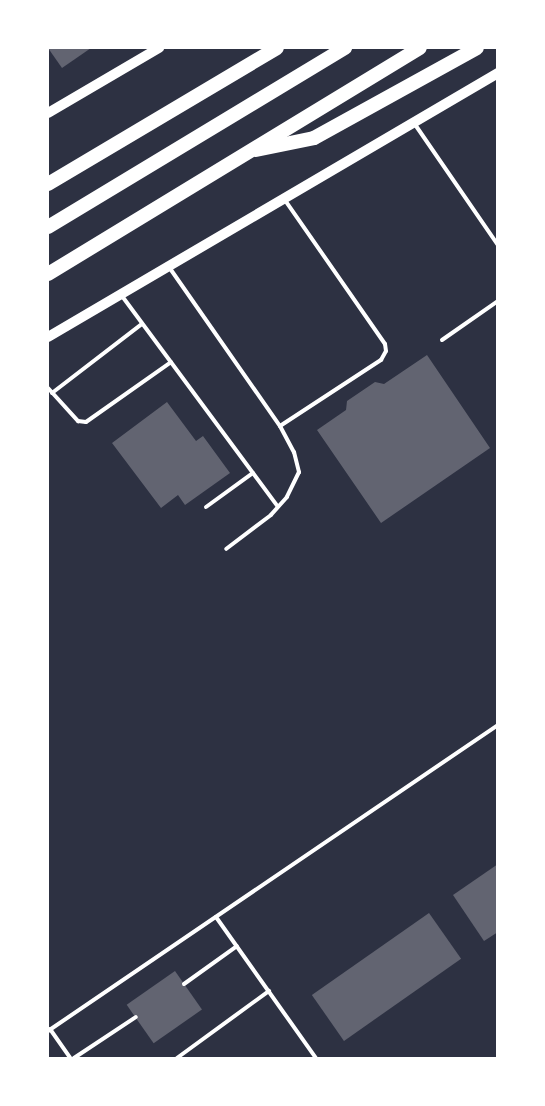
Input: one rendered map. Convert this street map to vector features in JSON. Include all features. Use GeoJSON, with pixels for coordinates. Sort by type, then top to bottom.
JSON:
{"type":"FeatureCollection","features":[{"type":"Feature","properties":{"kind":"highway"},"geometry":{"type":"LineString","coordinates":[[48,184],[277,48]]}},
{"type":"Feature","properties":{"kind":"highway"},"geometry":{"type":"LineString","coordinates":[[48,227],[345,48]]}},
{"type":"Feature","properties":{"kind":"highway"},"geometry":{"type":"LineString","coordinates":[[48,274],[245,152],[420,48]]}},
{"type":"Feature","properties":{"kind":"highway"},"geometry":{"type":"LineString","coordinates":[[245,152],[314,138],[477,48]]}},
{"type":"Feature","properties":{"kind":"main road"},"geometry":{"type":"LineString","coordinates":[[48,113],[154,49]]}},
{"type":"Feature","properties":{"kind":"main road"},"geometry":{"type":"LineString","coordinates":[[48,337],[120,293],[498,74]]}},
{"type":"Feature","properties":{"kind":"lane"},"geometry":{"type":"LineString","coordinates":[[414,122],[498,245]]}},
{"type":"Feature","properties":{"kind":"lane"},"geometry":{"type":"LineString","coordinates":[[280,426],[381,360],[386,352],[386,344],[284,198]]}},
{"type":"Feature","properties":{"kind":"lane"},"geometry":{"type":"LineString","coordinates":[[168,265],[280,426],[294,452],[299,472],[287,498],[226,549]]}},
{"type":"Feature","properties":{"kind":"lane"},"geometry":{"type":"LineString","coordinates":[[120,293],[278,507]]}},
{"type":"Feature","properties":{"kind":"lane"},"geometry":{"type":"LineString","coordinates":[[442,340],[498,301]]}},
{"type":"Feature","properties":{"kind":"lane"},"geometry":{"type":"LineString","coordinates":[[52,393],[142,324]]}},
{"type":"Feature","properties":{"kind":"lane"},"geometry":{"type":"LineString","coordinates":[[48,388],[78,421],[86,422],[171,362]]}},
{"type":"Feature","properties":{"kind":"lane"},"geometry":{"type":"LineString","coordinates":[[206,507],[253,473]]}},
{"type":"Feature","properties":{"kind":"lane"},"geometry":{"type":"LineString","coordinates":[[70,1058],[49,1030],[498,726]]}},
{"type":"Feature","properties":{"kind":"lane"},"geometry":{"type":"LineString","coordinates":[[216,917],[316,1058]]}},
{"type":"Feature","properties":{"kind":"lane"},"geometry":{"type":"LineString","coordinates":[[184,984],[237,946]]}},
{"type":"Feature","properties":{"kind":"lane"},"geometry":{"type":"LineString","coordinates":[[176,1058],[269,991]]}},
{"type":"Feature","properties":{"kind":"lane"},"geometry":{"type":"LineString","coordinates":[[74,1058],[136,1017]]}},
{"type":"Feature","properties":{"kind":"building"},"geometry":{"type":"Polygon","coordinates":[[[48,48],[91,48],[62,68],[48,48]]]}},
{"type":"Feature","properties":{"kind":"building"},"geometry":{"type":"Polygon","coordinates":[[[427,355],[490,448],[381,523],[317,430],[346,410],[347,401],[375,382],[384,384],[427,355]]]}},
{"type":"Feature","properties":{"kind":"building"},"geometry":{"type":"Polygon","coordinates":[[[167,402],[196,441],[203,436],[230,473],[185,505],[178,495],[161,508],[112,443],[167,402]]]}},
{"type":"Feature","properties":{"kind":"building"},"geometry":{"type":"Polygon","coordinates":[[[498,864],[498,932],[484,941],[453,895],[498,864]]]}},
{"type":"Feature","properties":{"kind":"building"},"geometry":{"type":"Polygon","coordinates":[[[429,913],[461,959],[344,1041],[312,995],[429,913]]]}},
{"type":"Feature","properties":{"kind":"building"},"geometry":{"type":"Polygon","coordinates":[[[175,971],[202,1010],[154,1043],[127,1005],[175,971]]]}}]}
